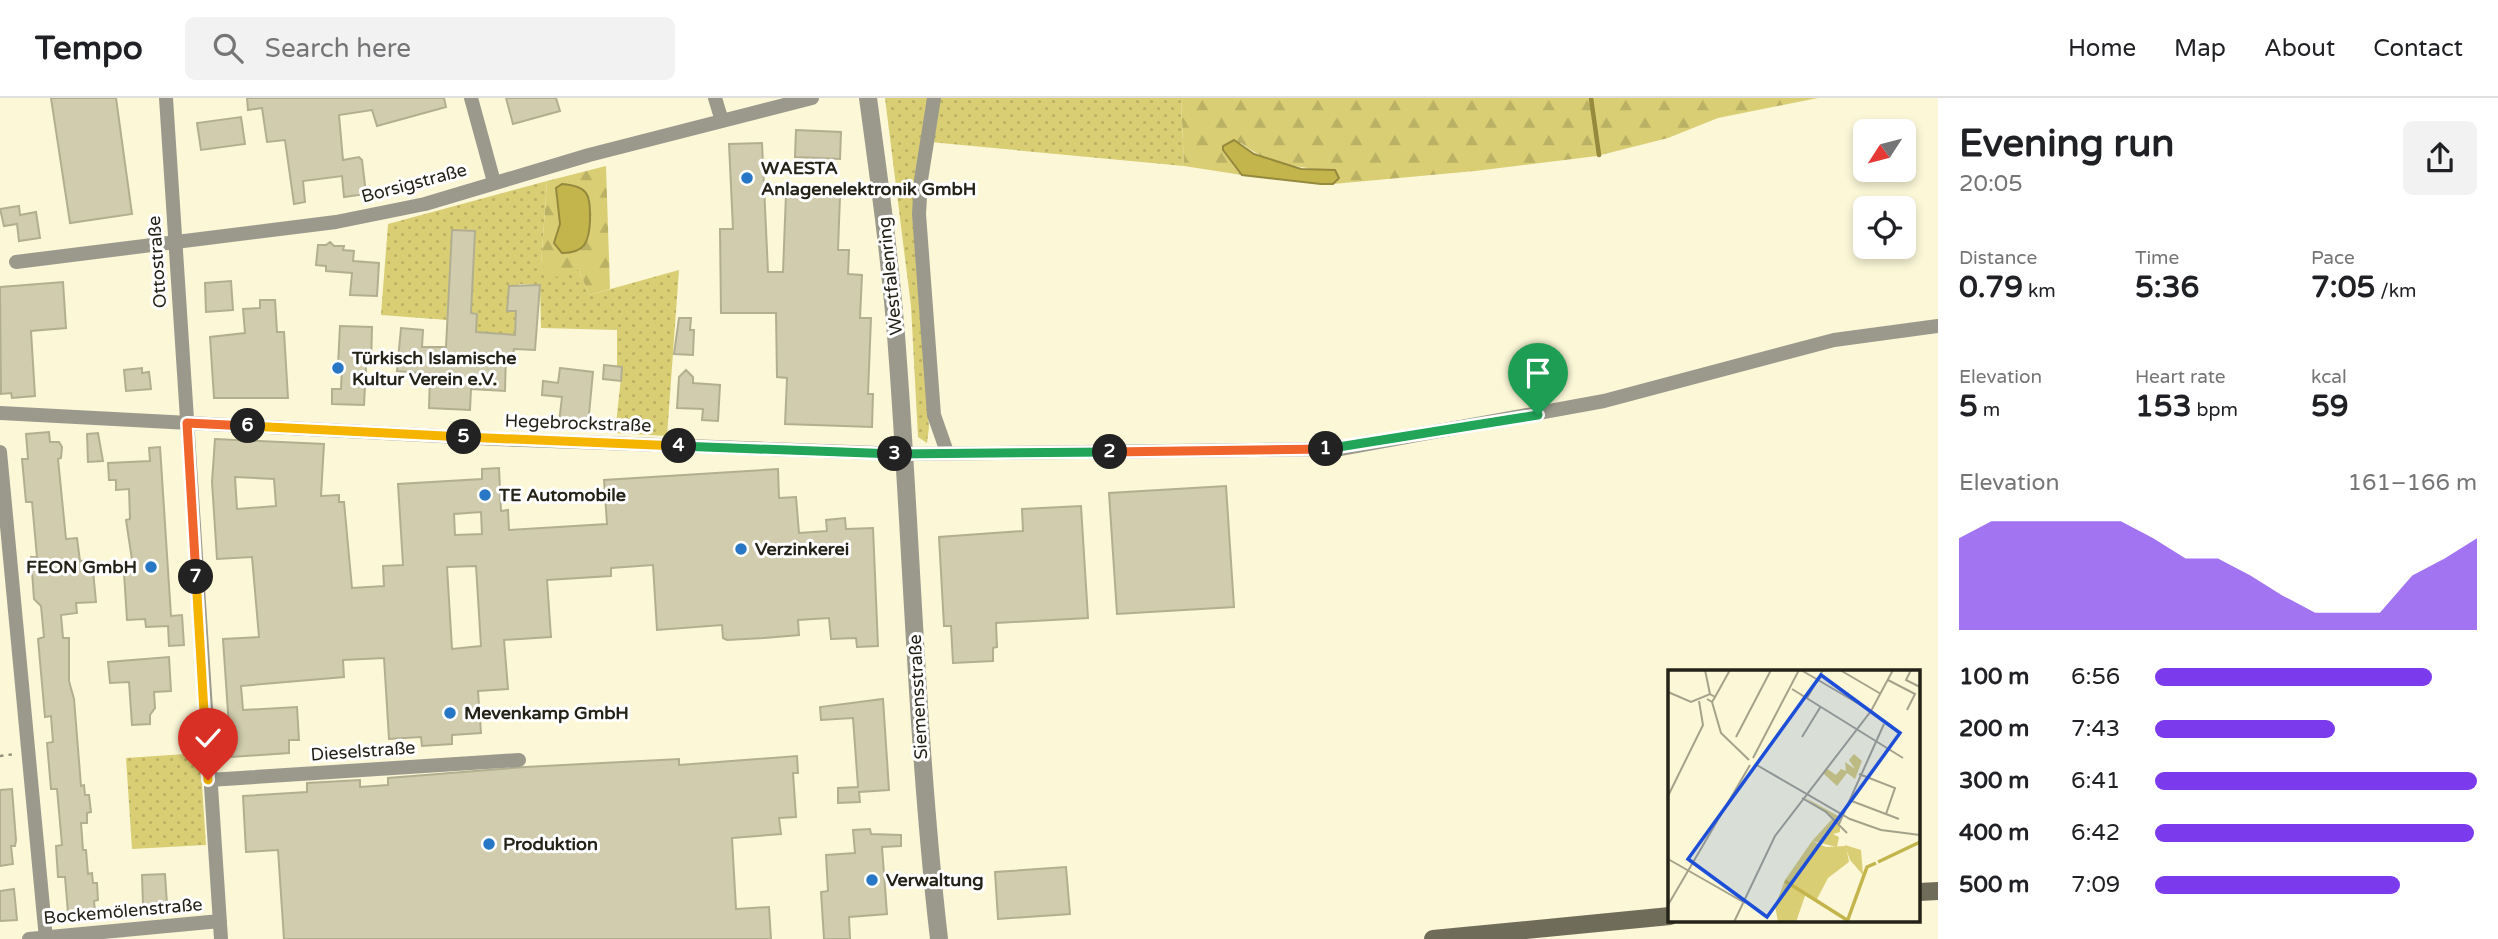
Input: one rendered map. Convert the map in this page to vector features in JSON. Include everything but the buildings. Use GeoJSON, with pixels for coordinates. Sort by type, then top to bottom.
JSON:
{"type":"FeatureCollection","features":[{"type":"Feature","properties":{"kind":"main road"},"geometry":{"type":"LineString","coordinates":[[1920,892],[1938,891]]}},
{"type":"Feature","properties":{"kind":"main road"},"geometry":{"type":"LineString","coordinates":[[1433,939],[1668,916]]}},
{"type":"Feature","properties":{"kind":"street","name":"Ottostraße"},"geometry":{"type":"LineString","coordinates":[[166,98],[208,780],[221,939]]}},
{"type":"Feature","properties":{"kind":"street"},"geometry":{"type":"LineString","coordinates":[[471,98],[494,182]]}},
{"type":"Feature","properties":{"kind":"street"},"geometry":{"type":"LineString","coordinates":[[715,98],[722,121]]}},
{"type":"Feature","properties":{"kind":"street","name":"Borsigstraße"},"geometry":{"type":"LineString","coordinates":[[16,262],[336,222],[425,204],[494,182],[811,98]]}},
{"type":"Feature","properties":{"kind":"street","name":"Westfalenring"},"geometry":{"type":"LineString","coordinates":[[868,98],[891,271],[904,454]]}},
{"type":"Feature","properties":{"kind":"street"},"geometry":{"type":"LineString","coordinates":[[934,98],[921,180],[919,214],[934,415],[947,452]]}},
{"type":"Feature","properties":{"kind":"street","name":"Hegebrockstraße"},"geometry":{"type":"LineString","coordinates":[[0,413],[904,454],[1340,449],[1538,415],[1834,340],[1938,326]]}},
{"type":"Feature","properties":{"kind":"street"},"geometry":{"type":"LineString","coordinates":[[0,452],[45,938]]}},
{"type":"Feature","properties":{"kind":"street","name":"Siemensstraße"},"geometry":{"type":"LineString","coordinates":[[904,454],[925,813],[939,939]]}},
{"type":"Feature","properties":{"kind":"street","name":"Dieselstraße"},"geometry":{"type":"LineString","coordinates":[[208,780],[519,760]]}},
{"type":"Feature","properties":{"kind":"street","name":"Bockemölenstraße"},"geometry":{"type":"LineString","coordinates":[[29,939],[220,920]]}},
{"type":"Feature","properties":{"kind":"green space"},"geometry":{"type":"Polygon","coordinates":[[[885,98],[931,98],[914,216],[929,427],[927,443],[918,437],[911,306],[885,98]]]}},
{"type":"Feature","properties":{"kind":"green space"},"geometry":{"type":"Polygon","coordinates":[[[937,98],[1181,98],[1184,166],[930,142],[937,98]]]}},
{"type":"Feature","properties":{"kind":"green space"},"geometry":{"type":"Polygon","coordinates":[[[1181,98],[1818,98],[1718,118],[1668,138],[1597,156],[1333,184],[1339,177],[1335,170],[1274,161],[1241,143],[1223,150],[1242,175],[1184,166],[1181,98]]]}},
{"type":"Feature","properties":{"kind":"green space"},"geometry":{"type":"Polygon","coordinates":[[[606,166],[610,289],[589,295],[579,270],[556,277],[541,265],[547,181],[606,166]],[[556,194],[560,225],[554,243],[589,238],[590,199],[556,194]]]}},
{"type":"Feature","properties":{"kind":"green space"},"geometry":{"type":"Polygon","coordinates":[[[547,181],[541,265],[579,270],[589,295],[679,270],[667,436],[615,433],[622,368],[617,367],[617,330],[541,328],[540,285],[519,284],[518,287],[509,287],[507,310],[516,311],[515,335],[476,337],[477,314],[448,320],[381,315],[388,224],[547,181]]]}},
{"type":"Feature","properties":{"kind":"green space"},"geometry":{"type":"Polygon","coordinates":[[[200,753],[206,845],[132,849],[126,758],[200,753]]]}},
{"type":"Feature","properties":{"kind":"shaded area"},"geometry":{"type":"Polygon","coordinates":[[[1234,140],[1254,154],[1301,169],[1335,170],[1339,178],[1333,184],[1321,184],[1242,175],[1223,150],[1223,146],[1234,140]]]}},
{"type":"Feature","properties":{"kind":"shaded area"},"geometry":{"type":"Polygon","coordinates":[[[562,184],[583,190],[589,199],[590,221],[584,245],[576,251],[562,253],[554,243],[560,224],[556,188],[562,184]]]}},
{"type":"Feature","properties":{"kind":"waterway"},"geometry":{"type":"LineString","coordinates":[[1591,98],[1599,155]]}},
{"type":"Feature","properties":{"kind":"place","name":"WAESTA Anlagenelektronik GmbH"},"geometry":{"type":"Point","coordinates":[747,178]}},
{"type":"Feature","properties":{"kind":"place","name":"Türkisch Islamische Kultur Verein e.V."},"geometry":{"type":"Point","coordinates":[338,368]}},
{"type":"Feature","properties":{"kind":"place","name":"TE Automobile"},"geometry":{"type":"Point","coordinates":[485,495]}},
{"type":"Feature","properties":{"kind":"place","name":"Verzinkerei"},"geometry":{"type":"Point","coordinates":[741,549]}},
{"type":"Feature","properties":{"kind":"place","name":"FEON GmbH"},"geometry":{"type":"Point","coordinates":[151,567]}},
{"type":"Feature","properties":{"kind":"place","name":"Mevenkamp GmbH"},"geometry":{"type":"Point","coordinates":[450,713]}},
{"type":"Feature","properties":{"kind":"place","name":"Produktion"},"geometry":{"type":"Point","coordinates":[489,844]}},
{"type":"Feature","properties":{"kind":"place","name":"Verwaltung"},"geometry":{"type":"Point","coordinates":[872,880]}},
{"type":"Feature","properties":{"kind":"route"},"geometry":{"type":"LineString","coordinates":[[208,780],[187,423],[497,439],[904,454],[1340,449],[1538,415]]}}]}
